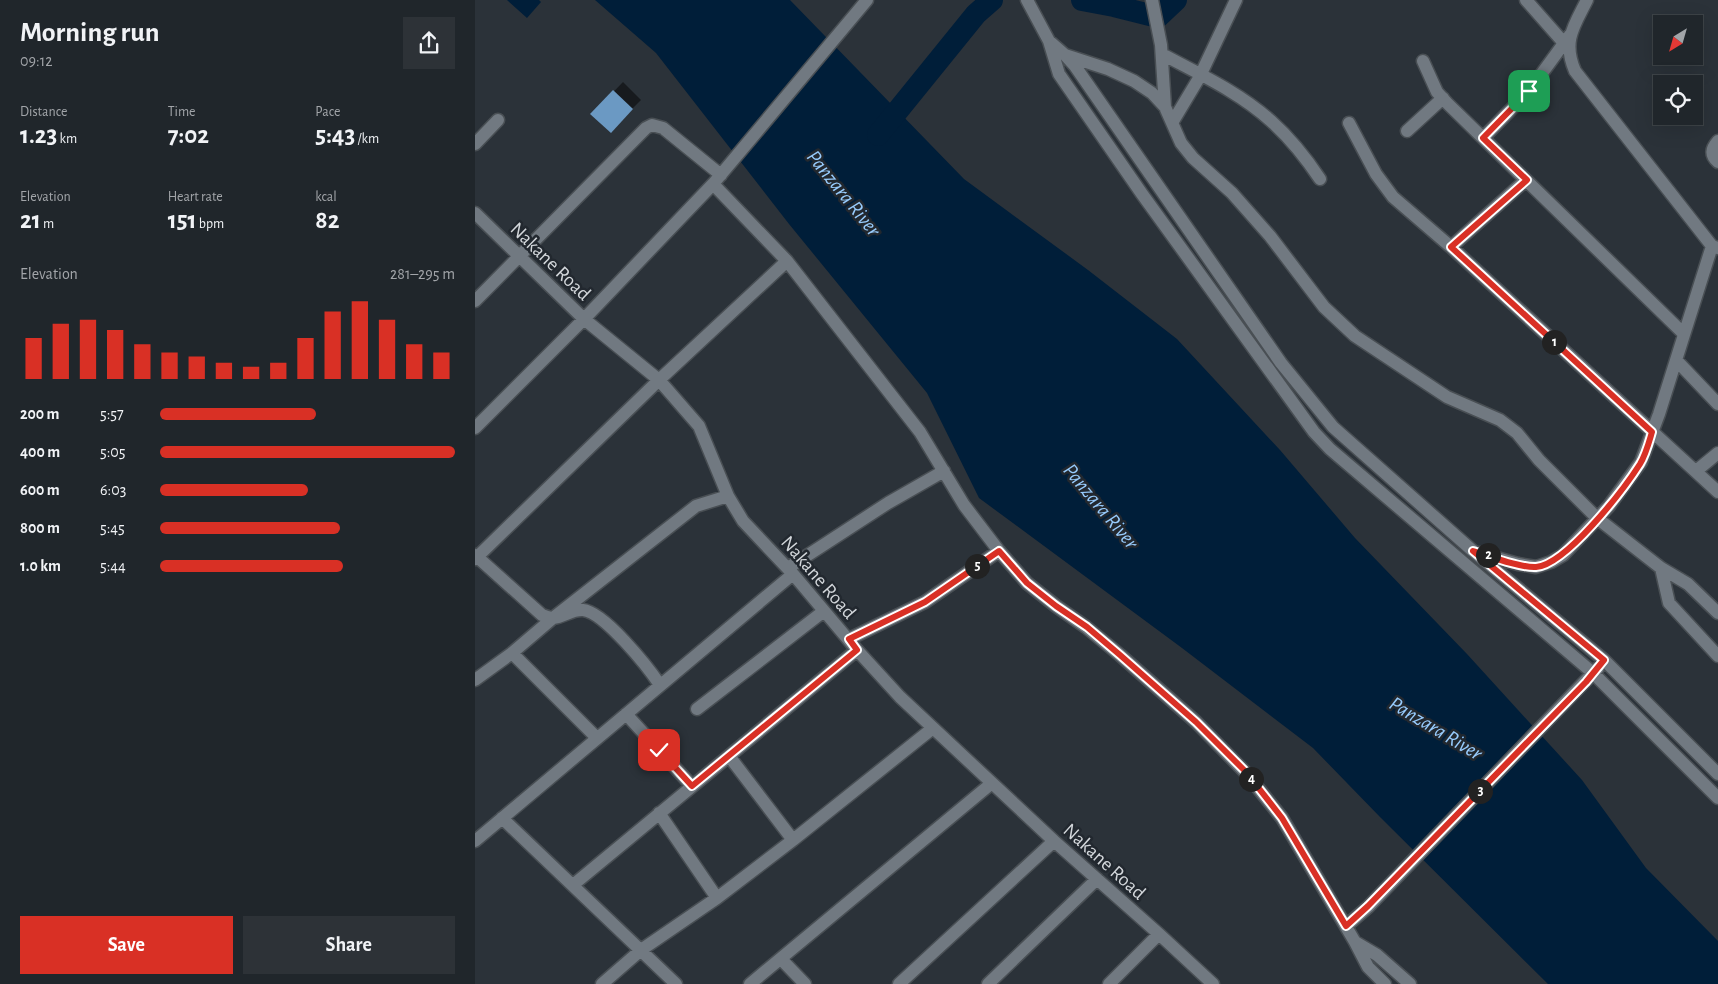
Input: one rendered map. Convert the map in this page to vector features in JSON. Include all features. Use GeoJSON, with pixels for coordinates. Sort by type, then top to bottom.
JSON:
{"type":"FeatureCollection","features":[{"type":"Feature","properties":{"kind":"street"},"geometry":{"type":"LineString","coordinates":[[475,428],[584,319],[717,180],[867,0]]}},
{"type":"Feature","properties":{"kind":"street"},"geometry":{"type":"LineString","coordinates":[[1027,0],[1049,41],[1059,74],[1142,194],[1314,432],[1330,449],[1462,563],[1589,678],[1718,798]]}},
{"type":"Feature","properties":{"kind":"street"},"geometry":{"type":"LineString","coordinates":[[1151,0],[1162,50],[1165,107],[1181,143],[1193,158],[1232,193],[1270,236],[1324,307],[1355,336],[1447,396],[1500,420],[1517,433],[1552,474],[1597,518],[1661,568],[1688,584],[1718,613]]}},
{"type":"Feature","properties":{"kind":"street"},"geometry":{"type":"LineString","coordinates":[[1172,123],[1201,74],[1236,0]]}},
{"type":"Feature","properties":{"kind":"street"},"geometry":{"type":"LineString","coordinates":[[1473,551],[1518,564],[1536,567],[1551,562],[1563,555],[1609,506],[1641,462],[1715,247],[1575,71],[1568,49],[1568,38],[1525,0]]}},
{"type":"Feature","properties":{"kind":"street"},"geometry":{"type":"LineString","coordinates":[[1483,138],[1529,91],[1568,38],[1587,0]]}},
{"type":"Feature","properties":{"kind":"street"},"geometry":{"type":"LineString","coordinates":[[1049,41],[1075,66],[1281,363],[1333,427],[1473,551],[1604,660],[1718,774]]}},
{"type":"Feature","properties":{"kind":"street"},"geometry":{"type":"LineString","coordinates":[[1162,50],[1249,104],[1270,120],[1289,138],[1320,180]]}},
{"type":"Feature","properties":{"kind":"street"},"geometry":{"type":"LineString","coordinates":[[1065,55],[1109,69],[1135,81],[1165,107]]}},
{"type":"Feature","properties":{"kind":"street"},"geometry":{"type":"LineString","coordinates":[[1423,62],[1430,79],[1443,98],[1684,334]]}},
{"type":"Feature","properties":{"kind":"street"},"geometry":{"type":"LineString","coordinates":[[1407,131],[1443,98]]}},
{"type":"Feature","properties":{"kind":"street"},"geometry":{"type":"LineString","coordinates":[[475,144],[498,120]]}},
{"type":"Feature","properties":{"kind":"street"},"geometry":{"type":"LineString","coordinates":[[1349,123],[1376,174],[1393,197],[1451,247],[1718,492]]}},
{"type":"Feature","properties":{"kind":"street"},"geometry":{"type":"LineString","coordinates":[[475,300],[646,128],[652,125],[663,128],[717,180],[787,261],[920,432],[964,505],[999,551],[1027,583],[1087,627],[1120,655],[1196,722],[1246,772],[1282,818],[1368,967],[1385,984]]}},
{"type":"Feature","properties":{"kind":"street"},"geometry":{"type":"LineString","coordinates":[[1718,141],[1712,151],[1712,156],[1718,162]]}},
{"type":"Feature","properties":{"kind":"street"},"geometry":{"type":"LineString","coordinates":[[1451,247],[1527,180]]}},
{"type":"Feature","properties":{"kind":"street","name":"Nakane Road"},"geometry":{"type":"LineString","coordinates":[[475,213],[584,319],[659,380],[699,426],[728,496],[743,521],[791,571],[857,650],[900,697],[1054,841],[1213,984]]}},
{"type":"Feature","properties":{"kind":"street"},"geometry":{"type":"LineString","coordinates":[[661,685],[649,669],[610,627],[593,613],[585,610],[573,610],[553,618],[542,615],[476,557],[659,380],[787,261]]}},
{"type":"Feature","properties":{"kind":"street"},"geometry":{"type":"LineString","coordinates":[[1676,360],[1718,404]]}},
{"type":"Feature","properties":{"kind":"street"},"geometry":{"type":"LineString","coordinates":[[1696,471],[1718,453]]}},
{"type":"Feature","properties":{"kind":"street"},"geometry":{"type":"LineString","coordinates":[[475,841],[661,685],[791,571],[888,503],[944,471]]}},
{"type":"Feature","properties":{"kind":"street"},"geometry":{"type":"LineString","coordinates":[[475,680],[512,653],[553,618],[696,506],[728,496]]}},
{"type":"Feature","properties":{"kind":"street"},"geometry":{"type":"LineString","coordinates":[[849,639],[925,602],[999,551]]}},
{"type":"Feature","properties":{"kind":"street"},"geometry":{"type":"LineString","coordinates":[[1462,563],[1473,551]]}},
{"type":"Feature","properties":{"kind":"street"},"geometry":{"type":"LineString","coordinates":[[1661,568],[1669,603],[1718,656]]}},
{"type":"Feature","properties":{"kind":"street"},"geometry":{"type":"LineString","coordinates":[[697,709],[824,611]]}},
{"type":"Feature","properties":{"kind":"street"},"geometry":{"type":"LineString","coordinates":[[573,885],[857,650]]}},
{"type":"Feature","properties":{"kind":"street"},"geometry":{"type":"LineString","coordinates":[[512,653],[597,738]]}},
{"type":"Feature","properties":{"kind":"street"},"geometry":{"type":"LineString","coordinates":[[1346,926],[1368,906],[1589,678],[1604,660]]}},
{"type":"Feature","properties":{"kind":"street"},"geometry":{"type":"LineString","coordinates":[[626,714],[692,786]]}},
{"type":"Feature","properties":{"kind":"street"},"geometry":{"type":"LineString","coordinates":[[602,984],[641,950],[717,898],[933,728]]}},
{"type":"Feature","properties":{"kind":"street"},"geometry":{"type":"LineString","coordinates":[[729,756],[793,840]]}},
{"type":"Feature","properties":{"kind":"street"},"geometry":{"type":"LineString","coordinates":[[751,984],[992,784]]}},
{"type":"Feature","properties":{"kind":"street"},"geometry":{"type":"LineString","coordinates":[[659,813],[717,898]]}},
{"type":"Feature","properties":{"kind":"street"},"geometry":{"type":"LineString","coordinates":[[502,818],[676,984]]}},
{"type":"Feature","properties":{"kind":"street"},"geometry":{"type":"LineString","coordinates":[[899,984],[1054,841]]}},
{"type":"Feature","properties":{"kind":"street"},"geometry":{"type":"LineString","coordinates":[[989,984],[1097,879]]}},
{"type":"Feature","properties":{"kind":"street"},"geometry":{"type":"LineString","coordinates":[[1109,984],[1159,934]]}},
{"type":"Feature","properties":{"kind":"street"},"geometry":{"type":"LineString","coordinates":[[1355,942],[1377,955],[1410,984]]}},
{"type":"Feature","properties":{"kind":"street"},"geometry":{"type":"LineString","coordinates":[[781,959],[805,984]]}},
{"type":"Feature","properties":{"kind":"water"},"geometry":{"type":"Polygon","coordinates":[[[507,0],[539,0],[541,2],[527,18],[507,0]]]}},
{"type":"Feature","properties":{"kind":"water","name":"Panzara River"},"geometry":{"type":"Polygon","coordinates":[[[595,0],[790,0],[964,179],[1088,270],[1177,339],[1280,450],[1355,538],[1467,654],[1582,780],[1646,868],[1718,941],[1718,984],[1548,984],[1313,748],[1182,648],[979,498],[927,393],[789,224],[656,53],[595,0]]]}},
{"type":"Feature","properties":{"kind":"building"},"geometry":{"type":"Polygon","coordinates":[[[613,90],[633,109],[611,133],[590,114],[613,90]]]}},
{"type":"Feature","properties":{"kind":"waterway"},"geometry":{"type":"LineString","coordinates":[[878,135],[976,14],[992,0]]}},
{"type":"Feature","properties":{"kind":"waterway"},"geometry":{"type":"LineString","coordinates":[[1082,0],[1158,17],[1176,0]]}},
{"type":"Feature","properties":{"kind":"route"},"geometry":{"type":"LineString","coordinates":[[659,750],[692,786],[857,650],[849,639],[925,602],[999,551],[1027,583],[1087,627],[1120,655],[1196,722],[1246,772],[1282,818],[1346,926],[1368,906],[1586,682],[1604,660],[1473,551],[1518,564],[1536,567],[1551,562],[1563,555],[1609,506],[1641,462],[1652,432],[1451,247],[1527,180],[1483,138],[1529,91]]}}]}
